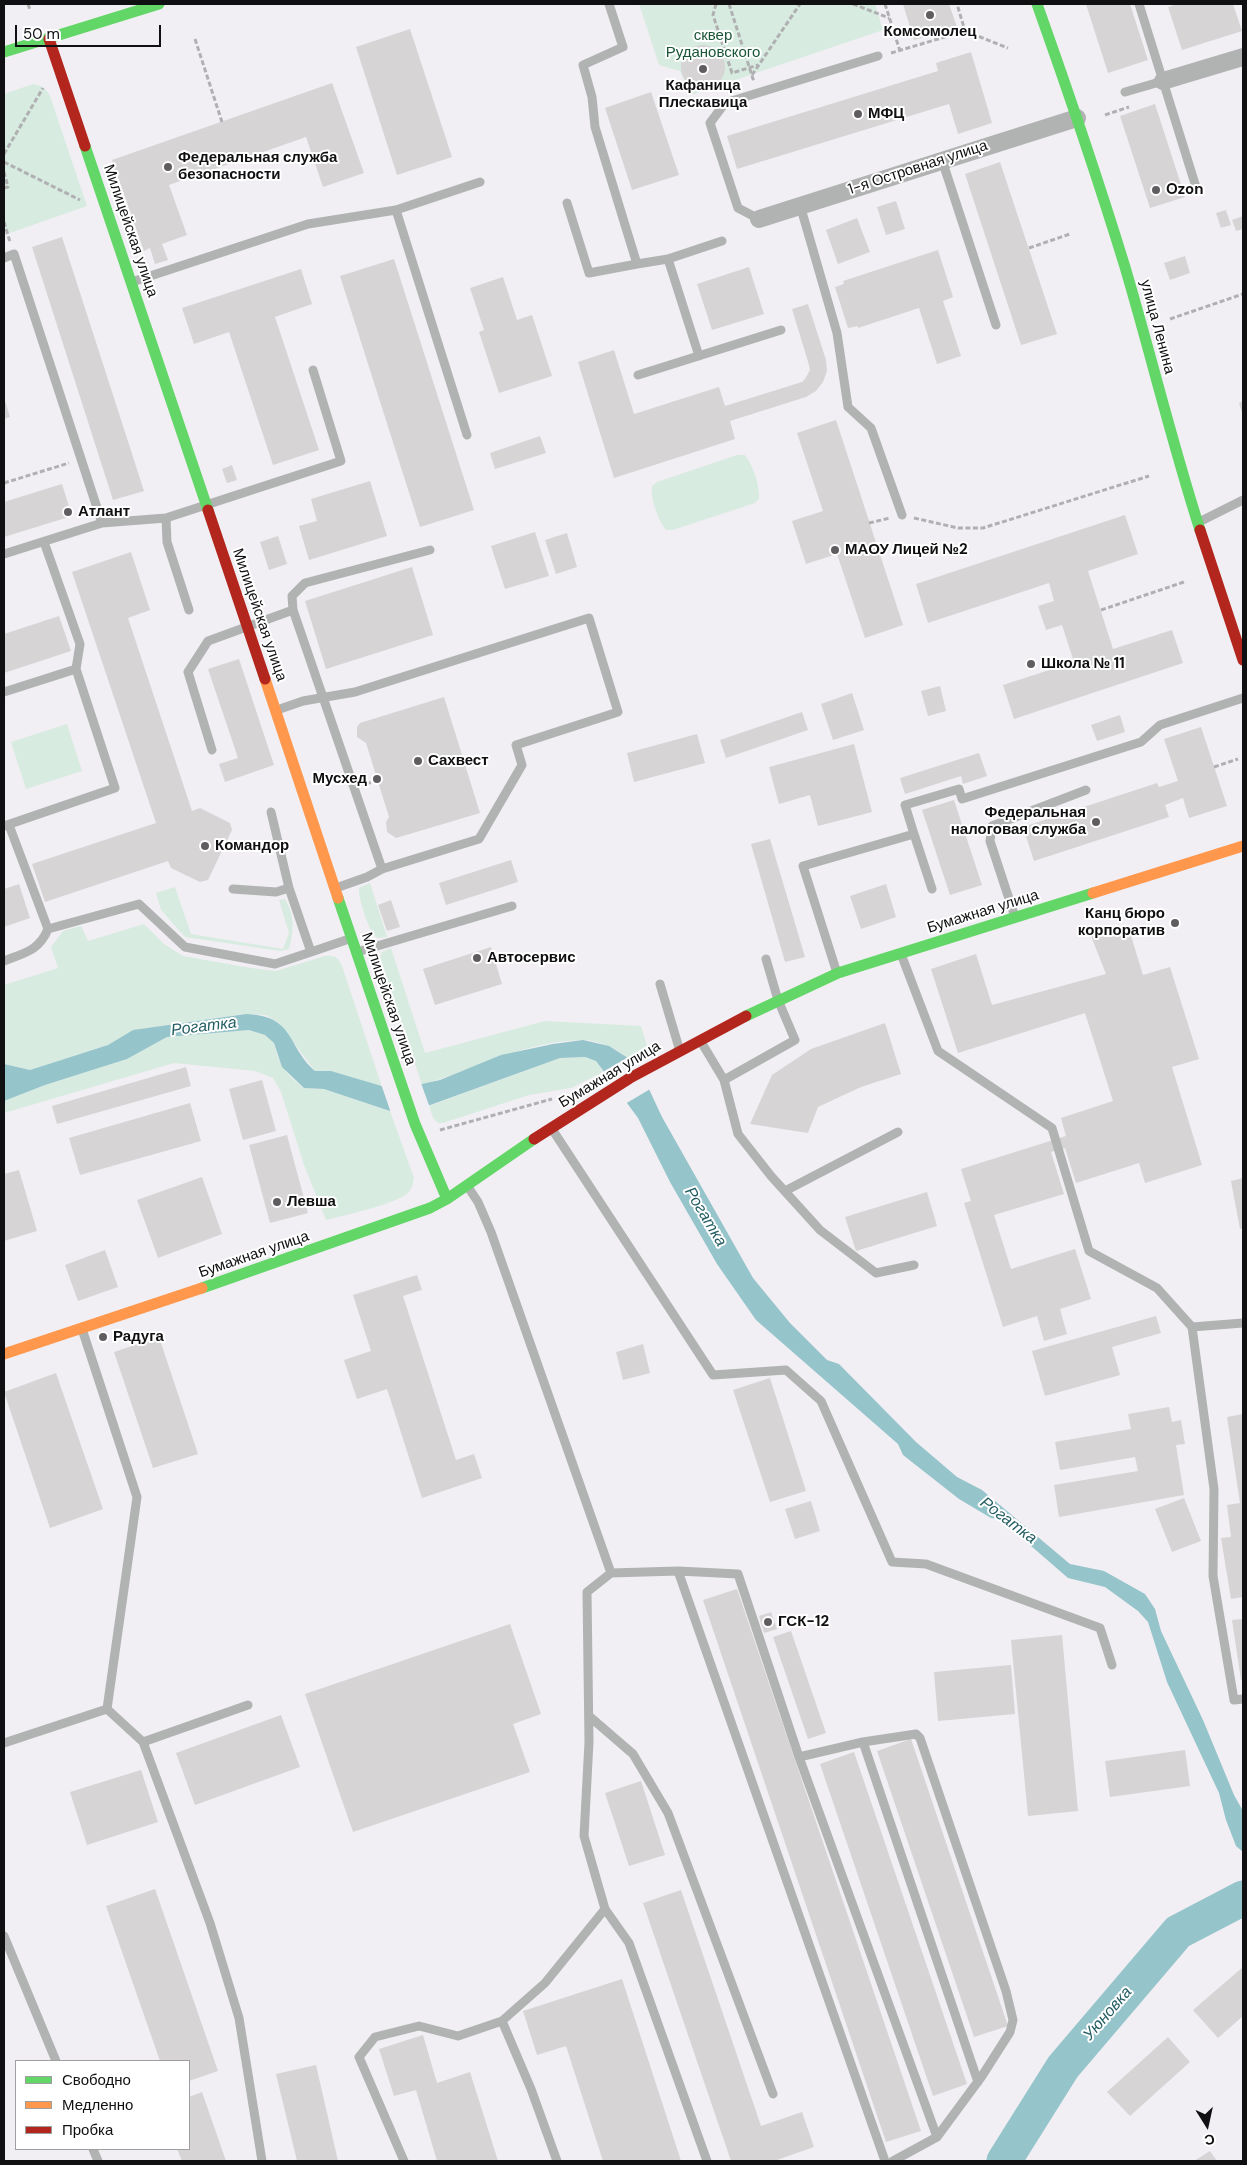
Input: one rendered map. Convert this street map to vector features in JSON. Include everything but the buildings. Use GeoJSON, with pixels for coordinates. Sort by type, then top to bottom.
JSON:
{"type":"FeatureCollection","features":[{"type":"Feature","properties":{"kind":"street"},"geometry":{"type":"LineString","coordinates":[[4,52],[159,4]]}},
{"type":"Feature","properties":{"kind":"street","name":"улица Ленина"},"geometry":{"type":"LineString","coordinates":[[1037,4],[1077,118],[1125,268],[1178,463],[1241,646],[1243,660]]}},
{"type":"Feature","properties":{"kind":"street","name":"Милицейская улица"},"geometry":{"type":"LineString","coordinates":[[49,38],[415,1124],[447,1199]]}},
{"type":"Feature","properties":{"kind":"street"},"geometry":{"type":"LineString","coordinates":[[1163,81],[1243,56]]}},
{"type":"Feature","properties":{"kind":"street","name":"1-я Островная улица"},"geometry":{"type":"LineString","coordinates":[[759,219],[1077,118]]}},
{"type":"Feature","properties":{"kind":"street","name":"Бумажная улица"},"geometry":{"type":"LineString","coordinates":[[4,1352],[82,1329],[430,1208],[447,1199],[600,1096],[657,1063],[778,1000],[838,973],[1243,846]]}},
{"type":"Feature","properties":{"kind":"lane"},"geometry":{"type":"LineString","coordinates":[[609,4],[623,47],[583,65],[592,97],[595,127],[637,264]]}},
{"type":"Feature","properties":{"kind":"lane"},"geometry":{"type":"LineString","coordinates":[[1139,4],[1196,187]]}},
{"type":"Feature","properties":{"kind":"lane"},"geometry":{"type":"LineString","coordinates":[[759,219],[738,208],[710,123],[725,103],[878,56]]}},
{"type":"Feature","properties":{"kind":"lane"},"geometry":{"type":"LineString","coordinates":[[1125,92],[1163,81]]}},
{"type":"Feature","properties":{"kind":"lane"},"geometry":{"type":"LineString","coordinates":[[942,160],[996,325]]}},
{"type":"Feature","properties":{"kind":"lane"},"geometry":{"type":"LineString","coordinates":[[131,282],[308,224],[396,210],[480,182]]}},
{"type":"Feature","properties":{"kind":"lane"},"geometry":{"type":"LineString","coordinates":[[567,203],[589,273],[668,259],[722,242]]}},
{"type":"Feature","properties":{"kind":"lane"},"geometry":{"type":"LineString","coordinates":[[800,205],[837,333],[848,407],[870,428],[902,515]]}},
{"type":"Feature","properties":{"kind":"lane"},"geometry":{"type":"LineString","coordinates":[[396,210],[467,435]]}},
{"type":"Feature","properties":{"kind":"lane"},"geometry":{"type":"LineString","coordinates":[[4,258],[14,254],[102,523]]}},
{"type":"Feature","properties":{"kind":"lane"},"geometry":{"type":"LineString","coordinates":[[668,259],[699,356]]}},
{"type":"Feature","properties":{"kind":"lane"},"geometry":{"type":"LineString","coordinates":[[638,375],[781,330]]}},
{"type":"Feature","properties":{"kind":"lane"},"geometry":{"type":"LineString","coordinates":[[4,554],[102,523],[166,518],[341,461],[312,370]]}},
{"type":"Feature","properties":{"kind":"lane"},"geometry":{"type":"LineString","coordinates":[[1198,523],[1243,500]]}},
{"type":"Feature","properties":{"kind":"lane"},"geometry":{"type":"LineString","coordinates":[[166,518],[167,542],[189,610]]}},
{"type":"Feature","properties":{"kind":"lane"},"geometry":{"type":"LineString","coordinates":[[4,961],[32,950],[43,942],[48,929],[6,825],[115,788],[76,669],[80,644],[44,542]]}},
{"type":"Feature","properties":{"kind":"lane"},"geometry":{"type":"LineString","coordinates":[[382,870],[293,610],[292,596],[305,583],[430,550]]}},
{"type":"Feature","properties":{"kind":"lane"},"geometry":{"type":"LineString","coordinates":[[212,750],[188,672],[208,641],[293,610]]}},
{"type":"Feature","properties":{"kind":"lane"},"geometry":{"type":"LineString","coordinates":[[276,710],[303,701],[355,692],[588,618],[618,712],[516,745],[522,765],[479,839],[382,870],[336,888]]}},
{"type":"Feature","properties":{"kind":"lane"},"geometry":{"type":"LineString","coordinates":[[4,692],[76,669]]}},
{"type":"Feature","properties":{"kind":"lane"},"geometry":{"type":"LineString","coordinates":[[932,889],[905,805],[959,788],[962,799],[1141,742],[1160,725],[1243,698]]}},
{"type":"Feature","properties":{"kind":"lane"},"geometry":{"type":"LineString","coordinates":[[1015,918],[990,841],[992,826],[1086,790]]}},
{"type":"Feature","properties":{"kind":"lane"},"geometry":{"type":"LineString","coordinates":[[271,812],[289,888],[311,952]]}},
{"type":"Feature","properties":{"kind":"lane"},"geometry":{"type":"LineString","coordinates":[[838,973],[803,866],[914,834]]}},
{"type":"Feature","properties":{"kind":"lane"},"geometry":{"type":"LineString","coordinates":[[233,889],[276,892],[289,888]]}},
{"type":"Feature","properties":{"kind":"lane"},"geometry":{"type":"LineString","coordinates":[[48,929],[139,904],[184,947],[275,964],[352,938]]}},
{"type":"Feature","properties":{"kind":"lane"},"geometry":{"type":"LineString","coordinates":[[357,952],[512,906]]}},
{"type":"Feature","properties":{"kind":"lane"},"geometry":{"type":"LineString","coordinates":[[901,953],[938,1050],[1052,1128],[1089,1251],[1157,1288],[1192,1327],[1214,1489],[1213,1576],[1234,1700],[1243,1699]]}},
{"type":"Feature","properties":{"kind":"lane"},"geometry":{"type":"LineString","coordinates":[[724,1080],[795,1040],[778,1000],[766,958]]}},
{"type":"Feature","properties":{"kind":"lane"},"geometry":{"type":"LineString","coordinates":[[660,984],[680,1051]]}},
{"type":"Feature","properties":{"kind":"lane"},"geometry":{"type":"LineString","coordinates":[[700,1040],[724,1080],[738,1134],[785,1192],[820,1230],[876,1273],[914,1265]]}},
{"type":"Feature","properties":{"kind":"lane"},"geometry":{"type":"LineString","coordinates":[[551,1129],[713,1375],[786,1370],[821,1401],[892,1562],[926,1564],[1100,1628],[1112,1666]]}},
{"type":"Feature","properties":{"kind":"lane"},"geometry":{"type":"LineString","coordinates":[[785,1192],[898,1132]]}},
{"type":"Feature","properties":{"kind":"lane"},"geometry":{"type":"LineString","coordinates":[[466,1186],[478,1202],[491,1232],[611,1573]]}},
{"type":"Feature","properties":{"kind":"lane"},"geometry":{"type":"LineString","coordinates":[[1192,1327],[1243,1323]]}},
{"type":"Feature","properties":{"kind":"lane"},"geometry":{"type":"LineString","coordinates":[[82,1329],[138,1496],[107,1709]]}},
{"type":"Feature","properties":{"kind":"lane"},"geometry":{"type":"LineString","coordinates":[[678,1570],[885,2161]]}},
{"type":"Feature","properties":{"kind":"lane"},"geometry":{"type":"LineString","coordinates":[[707,2161],[629,1943],[605,1910],[584,1836],[589,1716],[587,1592],[611,1573],[678,1570],[738,1574],[799,1757],[937,2137]]}},
{"type":"Feature","properties":{"kind":"lane"},"geometry":{"type":"LineString","coordinates":[[143,1742],[248,1705]]}},
{"type":"Feature","properties":{"kind":"lane"},"geometry":{"type":"LineString","coordinates":[[107,1709],[143,1742],[210,1923],[239,2018],[262,2161]]}},
{"type":"Feature","properties":{"kind":"lane"},"geometry":{"type":"LineString","coordinates":[[4,1743],[107,1709]]}},
{"type":"Feature","properties":{"kind":"lane"},"geometry":{"type":"LineString","coordinates":[[589,1716],[633,1754],[668,1813],[773,2094]]}},
{"type":"Feature","properties":{"kind":"lane"},"geometry":{"type":"LineString","coordinates":[[799,1757],[862,1742],[916,1734],[920,1738],[999,1972],[1013,2020],[1010,2032],[978,2082],[937,2137],[893,2161]]}},
{"type":"Feature","properties":{"kind":"lane"},"geometry":{"type":"LineString","coordinates":[[862,1742],[978,2082]]}},
{"type":"Feature","properties":{"kind":"lane"},"geometry":{"type":"LineString","coordinates":[[404,2161],[359,2058],[375,2036],[419,2026],[458,2036],[502,2021],[545,1983],[605,1910]]}},
{"type":"Feature","properties":{"kind":"lane"},"geometry":{"type":"LineString","coordinates":[[4,1936],[56,2060]]}},
{"type":"Feature","properties":{"kind":"lane"},"geometry":{"type":"LineString","coordinates":[[502,2021],[531,2089],[557,2161]]}},
{"type":"Feature","properties":{"kind":"path"},"geometry":{"type":"LineString","coordinates":[[28,4],[30,10]]}},
{"type":"Feature","properties":{"kind":"path"},"geometry":{"type":"LineString","coordinates":[[716,4],[713,15],[732,73],[758,65]]}},
{"type":"Feature","properties":{"kind":"path"},"geometry":{"type":"LineString","coordinates":[[729,4],[758,93]]}},
{"type":"Feature","properties":{"kind":"path"},"geometry":{"type":"LineString","coordinates":[[752,74],[800,4]]}},
{"type":"Feature","properties":{"kind":"path"},"geometry":{"type":"LineString","coordinates":[[853,4],[890,19]]}},
{"type":"Feature","properties":{"kind":"path"},"geometry":{"type":"LineString","coordinates":[[885,4],[900,51]]}},
{"type":"Feature","properties":{"kind":"path"},"geometry":{"type":"LineString","coordinates":[[957,4],[965,31]]}},
{"type":"Feature","properties":{"kind":"path"},"geometry":{"type":"LineString","coordinates":[[878,56],[965,31],[1008,48]]}},
{"type":"Feature","properties":{"kind":"path"},"geometry":{"type":"LineString","coordinates":[[195,39],[222,122]]}},
{"type":"Feature","properties":{"kind":"path"},"geometry":{"type":"LineString","coordinates":[[4,154],[47,81]]}},
{"type":"Feature","properties":{"kind":"path"},"geometry":{"type":"LineString","coordinates":[[4,162],[81,200]]}},
{"type":"Feature","properties":{"kind":"path"},"geometry":{"type":"LineString","coordinates":[[4,172],[8,187],[4,188]]}},
{"type":"Feature","properties":{"kind":"path"},"geometry":{"type":"LineString","coordinates":[[4,222],[14,254]]}},
{"type":"Feature","properties":{"kind":"path"},"geometry":{"type":"LineString","coordinates":[[1029,248],[1070,234]]}},
{"type":"Feature","properties":{"kind":"path"},"geometry":{"type":"LineString","coordinates":[[1170,319],[1243,294]]}},
{"type":"Feature","properties":{"kind":"path"},"geometry":{"type":"LineString","coordinates":[[4,483],[82,459]]}},
{"type":"Feature","properties":{"kind":"path"},"geometry":{"type":"LineString","coordinates":[[870,522],[902,515],[958,528],[983,528],[1149,476]]}},
{"type":"Feature","properties":{"kind":"path"},"geometry":{"type":"LineString","coordinates":[[1100,610],[1184,582]]}},
{"type":"Feature","properties":{"kind":"path"},"geometry":{"type":"LineString","coordinates":[[1214,766],[1238,759]]}},
{"type":"Feature","properties":{"kind":"path"},"geometry":{"type":"LineString","coordinates":[[362,785],[378,780]]}},
{"type":"Feature","properties":{"kind":"path"},"geometry":{"type":"LineString","coordinates":[[437,1130],[558,1098]]}},
{"type":"Feature","properties":{"kind":"green space","name":"сквер Рудановского"},"geometry":{"type":"Polygon","coordinates":[[[639,4],[875,4],[883,30],[691,95],[680,71],[659,65],[639,4]]]}},
{"type":"Feature","properties":{"kind":"green space"},"geometry":{"type":"Polygon","coordinates":[[[33,84],[43,87],[50,96],[87,206],[4,235],[4,94],[33,84]]]}},
{"type":"Feature","properties":{"kind":"green space"},"geometry":{"type":"Polygon","coordinates":[[[737,455],[745,455],[751,464],[757,482],[759,499],[755,503],[673,530],[666,530],[655,509],[652,486],[657,482],[737,455]]]}},
{"type":"Feature","properties":{"kind":"green space"},"geometry":{"type":"Polygon","coordinates":[[[67,724],[82,771],[26,789],[11,742],[67,724]]]}},
{"type":"Feature","properties":{"kind":"green space"},"geometry":{"type":"Polygon","coordinates":[[[370,883],[387,937],[377,938],[374,935],[365,915],[359,888],[370,883]]]}},
{"type":"Feature","properties":{"kind":"green space"},"geometry":{"type":"Polygon","coordinates":[[[175,887],[191,934],[283,949],[289,933],[279,900],[285,899],[291,911],[293,923],[289,949],[281,951],[185,937],[161,910],[156,893],[175,887]]]}},
{"type":"Feature","properties":{"kind":"green space"},"geometry":{"type":"Polygon","coordinates":[[[144,924],[164,944],[183,956],[251,968],[276,971],[325,956],[337,958],[343,969],[382,1087],[331,1071],[315,1071],[279,1023],[266,1015],[244,1014],[133,1030],[108,1045],[30,1070],[4,1064],[4,985],[58,968],[51,947],[63,931],[81,926],[88,941],[144,924]]]}},
{"type":"Feature","properties":{"kind":"green space"},"geometry":{"type":"Polygon","coordinates":[[[391,948],[425,1053],[545,1021],[641,1026],[647,1046],[628,1058],[612,1048],[594,1041],[582,1040],[540,1045],[520,1050],[422,1085],[380,957],[382,952],[391,948]]]}},
{"type":"Feature","properties":{"kind":"green space"},"geometry":{"type":"Polygon","coordinates":[[[249,1030],[266,1036],[273,1042],[278,1058],[284,1068],[304,1088],[324,1089],[390,1111],[414,1178],[409,1192],[383,1205],[326,1220],[304,1165],[281,1092],[273,1078],[255,1071],[174,1063],[4,1113],[4,1101],[45,1085],[127,1059],[167,1037],[249,1030]]]}},
{"type":"Feature","properties":{"kind":"green space"},"geometry":{"type":"Polygon","coordinates":[[[585,1057],[596,1061],[603,1072],[571,1088],[529,1095],[443,1123],[438,1123],[433,1118],[429,1106],[560,1058],[585,1057]]]}},
{"type":"Feature","properties":{"kind":"water","name":"Рогатка"},"geometry":{"type":"Polygon","coordinates":[[[246,1014],[262,1016],[282,1026],[315,1071],[331,1071],[395,1090],[440,1080],[501,1055],[553,1044],[583,1040],[609,1046],[628,1058],[648,1087],[662,1117],[753,1278],[790,1323],[827,1360],[839,1364],[916,1442],[957,1477],[982,1490],[1070,1564],[1104,1571],[1145,1594],[1155,1609],[1161,1631],[1203,1720],[1234,1795],[1243,1811],[1243,1852],[1236,1846],[1226,1820],[1219,1793],[1167,1682],[1148,1622],[1138,1611],[1105,1587],[1068,1578],[1000,1519],[991,1518],[959,1499],[903,1455],[898,1444],[756,1320],[717,1264],[670,1182],[638,1118],[596,1061],[585,1057],[560,1058],[422,1108],[390,1111],[324,1089],[304,1088],[282,1067],[274,1043],[265,1035],[249,1030],[167,1037],[127,1059],[45,1085],[4,1101],[4,1064],[30,1070],[108,1045],[133,1030],[246,1014]]]}},
{"type":"Feature","properties":{"kind":"pier"},"geometry":{"type":"Polygon","coordinates":[[[630,1056],[652,1088],[625,1104],[601,1073],[630,1056]]]}},
{"type":"Feature","properties":{"kind":"pier"},"geometry":{"type":"Polygon","coordinates":[[[421,1083],[430,1108],[423,1111],[391,1113],[381,1084],[395,1088],[421,1083]]]}},
{"type":"Feature","properties":{"kind":"waterway","name":"Уюновка"},"geometry":{"type":"LineString","coordinates":[[1004,2161],[1063,2067],[1178,1932],[1243,1898]]}},
{"type":"Feature","properties":{"kind":"traffic: fast"},"geometry":{"type":"LineString","coordinates":[[4,52],[159,4]]}},
{"type":"Feature","properties":{"kind":"traffic: fast"},"geometry":{"type":"LineString","coordinates":[[1037,4],[1125,267],[1200,530]]}},
{"type":"Feature","properties":{"kind":"traffic: fast"},"geometry":{"type":"LineString","coordinates":[[85,146],[208,510]]}},
{"type":"Feature","properties":{"kind":"traffic: fast"},"geometry":{"type":"LineString","coordinates":[[746,1016],[838,973],[1093,893]]}},
{"type":"Feature","properties":{"kind":"traffic: fast"},"geometry":{"type":"LineString","coordinates":[[338,898],[415,1124],[447,1199]]}},
{"type":"Feature","properties":{"kind":"traffic: fast"},"geometry":{"type":"LineString","coordinates":[[202,1288],[430,1208],[447,1199],[534,1139]]}},
{"type":"Feature","properties":{"kind":"traffic: slow"},"geometry":{"type":"LineString","coordinates":[[265,679],[338,898]]}},
{"type":"Feature","properties":{"kind":"traffic: slow"},"geometry":{"type":"LineString","coordinates":[[1093,893],[1243,846]]}},
{"type":"Feature","properties":{"kind":"traffic: slow"},"geometry":{"type":"LineString","coordinates":[[4,1354],[202,1288]]}},
{"type":"Feature","properties":{"kind":"traffic: jam"},"geometry":{"type":"LineString","coordinates":[[49,39],[85,146]]}},
{"type":"Feature","properties":{"kind":"traffic: jam"},"geometry":{"type":"LineString","coordinates":[[208,510],[265,679]]}},
{"type":"Feature","properties":{"kind":"traffic: jam"},"geometry":{"type":"LineString","coordinates":[[1200,530],[1243,660]]}},
{"type":"Feature","properties":{"kind":"traffic: jam"},"geometry":{"type":"LineString","coordinates":[[534,1139],[630,1078],[746,1016]]}},
{"type":"Feature","properties":{"kind":"place","name":"Комсомолец"},"geometry":{"type":"Point","coordinates":[930,15]}},
{"type":"Feature","properties":{"kind":"place","name":"Кафаница Плескавица"},"geometry":{"type":"Point","coordinates":[703,69]}},
{"type":"Feature","properties":{"kind":"place","name":"МФЦ"},"geometry":{"type":"Point","coordinates":[858,114]}},
{"type":"Feature","properties":{"kind":"place","name":"Федеральная служба безопасности"},"geometry":{"type":"Point","coordinates":[168,167]}},
{"type":"Feature","properties":{"kind":"place","name":"Ozon"},"geometry":{"type":"Point","coordinates":[1156,190]}},
{"type":"Feature","properties":{"kind":"place","name":"Атлант"},"geometry":{"type":"Point","coordinates":[68,512]}},
{"type":"Feature","properties":{"kind":"place","name":"МАОУ Лицей №2"},"geometry":{"type":"Point","coordinates":[835,550]}},
{"type":"Feature","properties":{"kind":"place","name":"Школа № 11"},"geometry":{"type":"Point","coordinates":[1031,664]}},
{"type":"Feature","properties":{"kind":"place","name":"Сахвест"},"geometry":{"type":"Point","coordinates":[418,761]}},
{"type":"Feature","properties":{"kind":"place","name":"Мусхед"},"geometry":{"type":"Point","coordinates":[377,779]}},
{"type":"Feature","properties":{"kind":"place","name":"Федеральная налоговая служба"},"geometry":{"type":"Point","coordinates":[1096,822]}},
{"type":"Feature","properties":{"kind":"place","name":"Командор"},"geometry":{"type":"Point","coordinates":[205,846]}},
{"type":"Feature","properties":{"kind":"place","name":"Канц бюро корпоратив"},"geometry":{"type":"Point","coordinates":[1175,923]}},
{"type":"Feature","properties":{"kind":"place","name":"Автосервис"},"geometry":{"type":"Point","coordinates":[477,958]}},
{"type":"Feature","properties":{"kind":"place","name":"Левша"},"geometry":{"type":"Point","coordinates":[277,1202]}},
{"type":"Feature","properties":{"kind":"place","name":"Радуга"},"geometry":{"type":"Point","coordinates":[103,1337]}},
{"type":"Feature","properties":{"kind":"place","name":"ГСК-12"},"geometry":{"type":"Point","coordinates":[768,1622]}}]}
